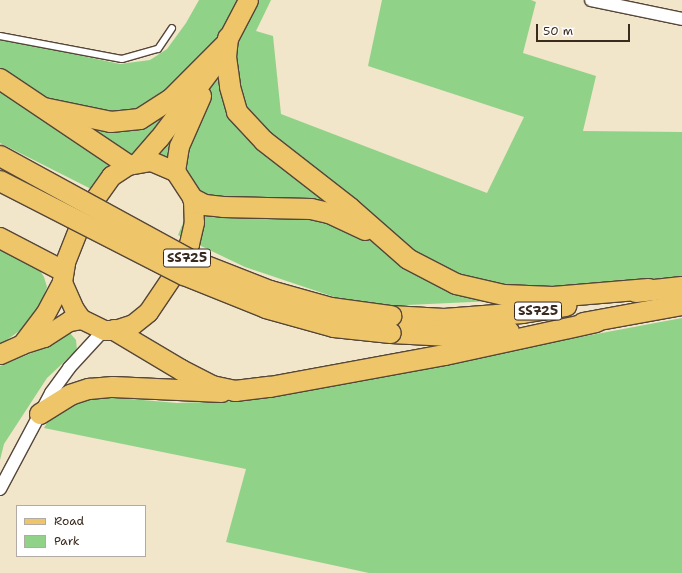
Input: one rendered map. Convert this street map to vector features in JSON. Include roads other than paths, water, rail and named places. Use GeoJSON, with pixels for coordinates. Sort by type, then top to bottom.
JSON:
{"type":"FeatureCollection","features":[{"type":"Feature","properties":{"kind":"highway"},"geometry":{"type":"LineString","coordinates":[[44,108],[111,122],[140,119],[172,98],[226,42]]}},
{"type":"Feature","properties":{"kind":"highway"},"geometry":{"type":"LineString","coordinates":[[226,42],[226,57],[230,87],[237,112],[264,141],[350,208],[383,239],[408,259],[456,284],[504,295],[560,297],[649,290]]}},
{"type":"Feature","properties":{"kind":"highway"},"geometry":{"type":"LineString","coordinates":[[0,79],[44,108],[72,130],[132,164]]}},
{"type":"Feature","properties":{"kind":"highway","name":"SS725"},"geometry":{"type":"LineString","coordinates":[[0,156],[191,260],[270,291],[391,325],[450,336],[596,322],[682,305]]}},
{"type":"Feature","properties":{"kind":"highway","name":"SS725"},"geometry":{"type":"LineString","coordinates":[[0,181],[184,274],[266,308],[334,327],[391,325],[444,318],[523,313],[649,290],[682,286]]}},
{"type":"Feature","properties":{"kind":"highway"},"geometry":{"type":"LineString","coordinates":[[193,199],[205,205],[223,207],[311,209],[329,213],[383,239]]}},
{"type":"Feature","properties":{"kind":"highway"},"geometry":{"type":"LineString","coordinates":[[0,238],[62,276]]}},
{"type":"Feature","properties":{"kind":"highway"},"geometry":{"type":"LineString","coordinates":[[40,414],[70,394],[89,389],[113,387],[207,393],[270,388],[445,355],[596,322]]}},
{"type":"Feature","properties":{"kind":"highway"},"geometry":{"type":"LineString","coordinates":[[109,330],[212,386],[235,391]]}},
{"type":"Feature","properties":{"kind":"main road"},"geometry":{"type":"LineString","coordinates":[[175,171],[179,146],[214,65],[248,0]]}},
{"type":"Feature","properties":{"kind":"main road"},"geometry":{"type":"LineString","coordinates":[[22,344],[45,314],[62,276],[84,214],[111,176],[132,164],[159,138],[214,65]]}},
{"type":"Feature","properties":{"kind":"main road"},"geometry":{"type":"LineString","coordinates":[[0,354],[22,344],[44,337],[68,321],[81,318],[109,330],[133,324],[148,312],[179,266],[189,244],[194,222],[193,199],[175,171],[150,161],[132,164]]}},
{"type":"Feature","properties":{"kind":"main road"},"geometry":{"type":"LineString","coordinates":[[62,276],[81,318]]}},
{"type":"Feature","properties":{"kind":"street"},"geometry":{"type":"LineString","coordinates":[[591,0],[682,19]]}},
{"type":"Feature","properties":{"kind":"street"},"geometry":{"type":"LineString","coordinates":[[0,490],[40,414],[69,368],[109,330]]}},
{"type":"Feature","properties":{"kind":"lane"},"geometry":{"type":"LineString","coordinates":[[0,36],[122,59],[158,49],[172,28]]}}]}
